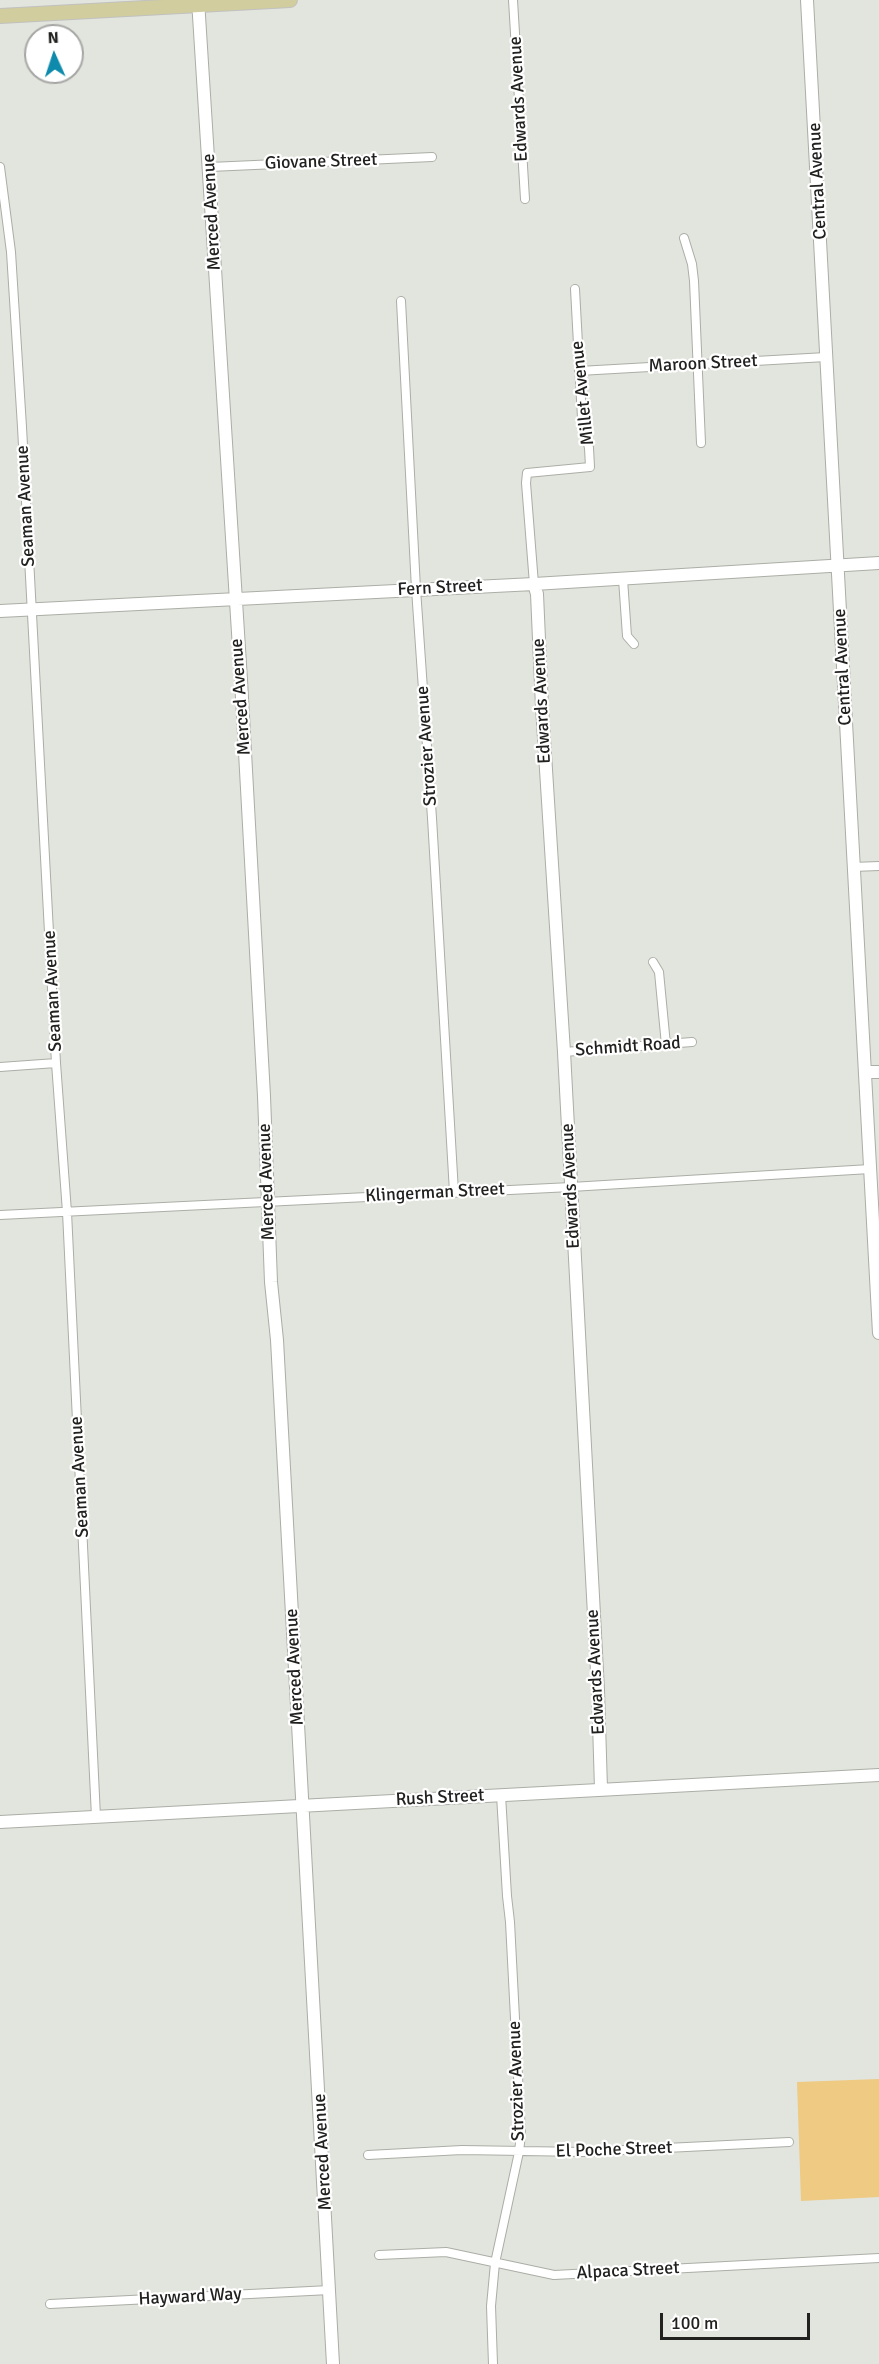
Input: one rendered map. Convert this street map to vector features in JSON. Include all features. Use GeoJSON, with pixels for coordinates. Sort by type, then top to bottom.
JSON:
{"type":"FeatureCollection","features":[{"type":"Feature","properties":{"kind":"main road"},"geometry":{"type":"LineString","coordinates":[[0,16],[198,3],[290,0]]}},
{"type":"Feature","properties":{"kind":"street","name":"Edwards Avenue"},"geometry":{"type":"LineString","coordinates":[[513,0],[525,199]]}},
{"type":"Feature","properties":{"kind":"street","name":"Central Avenue"},"geometry":{"type":"LineString","coordinates":[[807,0],[853,867],[878,1275],[879,1333]]}},
{"type":"Feature","properties":{"kind":"street","name":"Merced Avenue"},"geometry":{"type":"LineString","coordinates":[[198,3],[210,166],[262,1061],[271,1282],[277,1340],[333,2364]]}},
{"type":"Feature","properties":{"kind":"street","name":"Giovane Street"},"geometry":{"type":"LineString","coordinates":[[210,166],[432,157]]}},
{"type":"Feature","properties":{"kind":"street","name":"Seaman Avenue"},"geometry":{"type":"LineString","coordinates":[[0,167],[31,609],[56,1063],[67,1212],[96,1817]]}},
{"type":"Feature","properties":{"kind":"street"},"geometry":{"type":"LineString","coordinates":[[684,238],[692,264],[701,443]]}},
{"type":"Feature","properties":{"kind":"street","name":"Millet Avenue"},"geometry":{"type":"LineString","coordinates":[[534,584],[527,473],[590,467],[589,448],[582,418],[575,289]]}},
{"type":"Feature","properties":{"kind":"street","name":"Strozier Avenue"},"geometry":{"type":"LineString","coordinates":[[401,301],[416,589],[454,1192]]}},
{"type":"Feature","properties":{"kind":"street","name":"Maroon Street"},"geometry":{"type":"LineString","coordinates":[[579,371],[826,357]]}},
{"type":"Feature","properties":{"kind":"street","name":"Fern Street"},"geometry":{"type":"LineString","coordinates":[[0,611],[534,584],[879,563]]}},
{"type":"Feature","properties":{"kind":"street"},"geometry":{"type":"LineString","coordinates":[[622,579],[627,636],[634,644]]}},
{"type":"Feature","properties":{"kind":"street","name":"Edwards Avenue"},"geometry":{"type":"LineString","coordinates":[[534,584],[537,594],[564,1052],[597,1669],[601,1790]]}},
{"type":"Feature","properties":{"kind":"street"},"geometry":{"type":"LineString","coordinates":[[853,867],[879,866]]}},
{"type":"Feature","properties":{"kind":"street"},"geometry":{"type":"LineString","coordinates":[[653,962],[659,972],[666,1045]]}},
{"type":"Feature","properties":{"kind":"street","name":"Schmidt Road"},"geometry":{"type":"LineString","coordinates":[[564,1052],[692,1042]]}},
{"type":"Feature","properties":{"kind":"street"},"geometry":{"type":"LineString","coordinates":[[0,1067],[56,1063]]}},
{"type":"Feature","properties":{"kind":"street"},"geometry":{"type":"LineString","coordinates":[[865,1072],[879,1072]]}},
{"type":"Feature","properties":{"kind":"street","name":"Klingerman Street"},"geometry":{"type":"LineString","coordinates":[[0,1215],[571,1187],[870,1169]]}},
{"type":"Feature","properties":{"kind":"street","name":"Rush Street"},"geometry":{"type":"LineString","coordinates":[[0,1822],[879,1775]]}},
{"type":"Feature","properties":{"kind":"street","name":"Strozier Avenue"},"geometry":{"type":"LineString","coordinates":[[493,2364],[491,2306],[495,2263],[521,2134],[512,1942],[501,1795]]}},
{"type":"Feature","properties":{"kind":"street","name":"El Poche Street"},"geometry":{"type":"LineString","coordinates":[[368,2155],[462,2150],[584,2152],[789,2142]]}},
{"type":"Feature","properties":{"kind":"street","name":"Alpaca Street"},"geometry":{"type":"LineString","coordinates":[[379,2255],[446,2252],[554,2275],[879,2258]]}},
{"type":"Feature","properties":{"kind":"street","name":"Hayward Way"},"geometry":{"type":"LineString","coordinates":[[50,2304],[330,2290]]}},
{"type":"Feature","properties":{"kind":"shaded area"},"geometry":{"type":"Polygon","coordinates":[[[879,2079],[879,2197],[801,2201],[797,2082],[879,2079]]]}}]}
